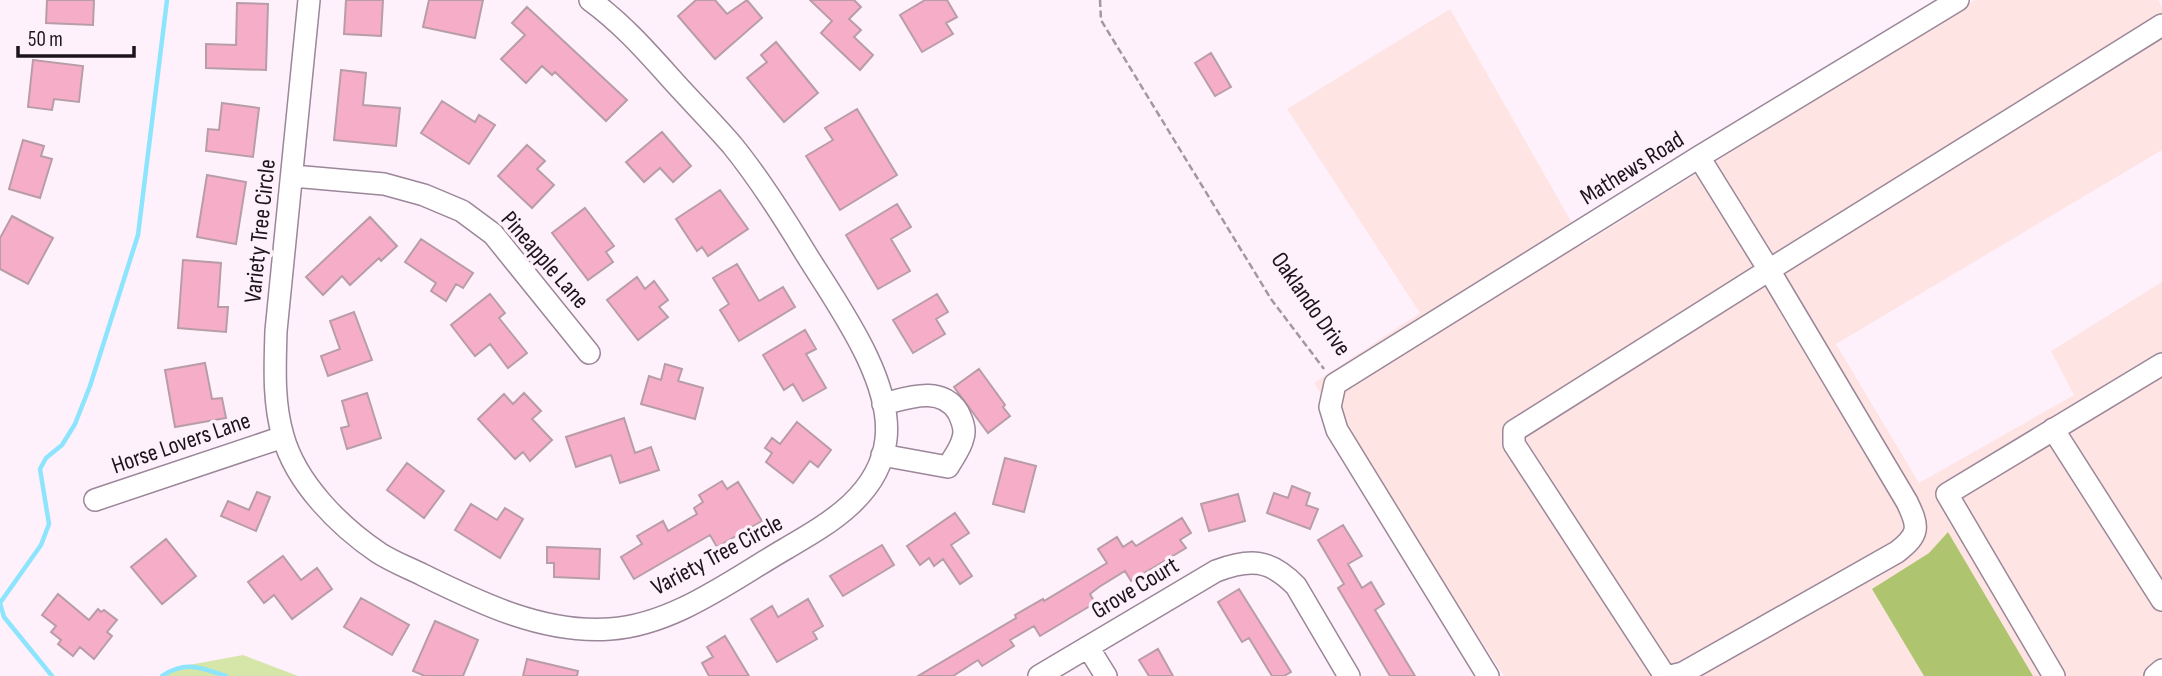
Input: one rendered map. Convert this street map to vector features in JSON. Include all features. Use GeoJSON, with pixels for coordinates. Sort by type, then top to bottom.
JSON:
{"type":"FeatureCollection","features":[{"type":"Feature","properties":{"kind":"street","name":"Variety Tree Circle"},"geometry":{"type":"LineString","coordinates":[[309,0],[276,331],[275,385],[283,437],[299,470],[320,500],[349,529],[381,554],[478,601],[553,626],[581,630],[613,629],[652,620],[690,604],[813,533],[854,502],[877,475],[887,438],[883,404],[865,349],[771,198],[733,146],[626,28],[590,0]]}},
{"type":"Feature","properties":{"kind":"street","name":"Mathews Road"},"geometry":{"type":"LineString","coordinates":[[1335,384],[1699,157],[1958,0]]}},
{"type":"Feature","properties":{"kind":"street"},"geometry":{"type":"LineString","coordinates":[[1699,157],[1769,270],[1916,521],[1910,541],[1897,552],[1683,673],[1671,676],[1663,673],[1514,444],[1514,431],[1769,270],[2162,26]]}},
{"type":"Feature","properties":{"kind":"street","name":"Pineapple Lane"},"geometry":{"type":"LineString","coordinates":[[293,176],[384,184],[424,195],[461,211],[493,234],[589,353]]}},
{"type":"Feature","properties":{"kind":"street"},"geometry":{"type":"LineString","coordinates":[[2054,676],[1947,494],[2162,364]]}},
{"type":"Feature","properties":{"kind":"street","name":"Oaklando Drive"},"geometry":{"type":"LineString","coordinates":[[1335,384],[1331,407],[1337,429],[1488,676]]}},
{"type":"Feature","properties":{"kind":"street"},"geometry":{"type":"LineString","coordinates":[[882,455],[948,467],[963,438],[963,421],[954,407],[934,394],[883,404]]}},
{"type":"Feature","properties":{"kind":"street"},"geometry":{"type":"LineString","coordinates":[[2053,429],[2162,600]]}},
{"type":"Feature","properties":{"kind":"street","name":"Horse Lovers Lane"},"geometry":{"type":"LineString","coordinates":[[95,500],[283,437]]}},
{"type":"Feature","properties":{"kind":"street","name":"Grove Court"},"geometry":{"type":"LineString","coordinates":[[1039,676],[1216,571],[1240,562],[1263,564],[1285,575],[1296,586],[1349,676]]}},
{"type":"Feature","properties":{"kind":"street"},"geometry":{"type":"LineString","coordinates":[[1088,647],[1106,676]]}},
{"type":"Feature","properties":{"kind":"street"},"geometry":{"type":"LineString","coordinates":[[2155,676],[2162,670]]}},
{"type":"Feature","properties":{"kind":"path","name":"Oaklando Drive"},"geometry":{"type":"LineString","coordinates":[[1100,0],[1101,20],[1271,299],[1335,384]]}},
{"type":"Feature","properties":{"kind":"shaded area"},"geometry":{"type":"Polygon","coordinates":[[[1975,0],[2158,0],[2162,7],[2162,150],[1836,344],[1919,483],[2074,395],[2051,351],[2162,282],[2162,676],[2033,676],[1948,532],[1929,553],[1872,589],[1924,676],[1504,676],[1314,383],[1420,313],[1287,109],[1450,9],[1584,244],[1975,0]]]}},
{"type":"Feature","properties":{"kind":"green space"},"geometry":{"type":"Polygon","coordinates":[[[1948,532],[2033,676],[1924,676],[1872,589],[1929,553],[1948,532]]]}},
{"type":"Feature","properties":{"kind":"green space"},"geometry":{"type":"Polygon","coordinates":[[[243,655],[298,676],[164,676],[189,665],[243,655]]]}},
{"type":"Feature","properties":{"kind":"building"},"geometry":{"type":"Polygon","coordinates":[[[47,0],[94,0],[93,25],[46,23],[47,0]]]}},
{"type":"Feature","properties":{"kind":"building"},"geometry":{"type":"Polygon","coordinates":[[[346,0],[383,0],[381,36],[344,34],[346,0]]]}},
{"type":"Feature","properties":{"kind":"building"},"geometry":{"type":"Polygon","coordinates":[[[429,0],[483,0],[475,38],[423,27],[429,0]]]}},
{"type":"Feature","properties":{"kind":"building"},"geometry":{"type":"Polygon","coordinates":[[[696,0],[715,0],[727,14],[747,0],[762,18],[715,59],[678,16],[696,0]]]}},
{"type":"Feature","properties":{"kind":"building"},"geometry":{"type":"Polygon","coordinates":[[[810,0],[854,0],[861,7],[849,19],[861,30],[854,37],[873,55],[860,70],[821,33],[832,21],[810,0]]]}},
{"type":"Feature","properties":{"kind":"building"},"geometry":{"type":"Polygon","coordinates":[[[925,0],[947,0],[957,17],[946,23],[953,34],[922,52],[900,15],[925,0]]]}},
{"type":"Feature","properties":{"kind":"building"},"geometry":{"type":"Polygon","coordinates":[[[237,3],[268,4],[266,70],[206,68],[206,44],[236,45],[237,3]]]}},
{"type":"Feature","properties":{"kind":"building"},"geometry":{"type":"Polygon","coordinates":[[[527,7],[627,100],[606,121],[555,72],[552,75],[542,66],[526,83],[501,59],[525,35],[512,23],[527,7]]]}},
{"type":"Feature","properties":{"kind":"building"},"geometry":{"type":"Polygon","coordinates":[[[776,42],[818,93],[784,122],[747,78],[767,62],[761,55],[776,42]]]}},
{"type":"Feature","properties":{"kind":"building"},"geometry":{"type":"Polygon","coordinates":[[[1211,53],[1231,87],[1215,96],[1195,63],[1211,53]]]}},
{"type":"Feature","properties":{"kind":"building"},"geometry":{"type":"Polygon","coordinates":[[[33,60],[83,66],[79,102],[54,99],[52,110],[28,107],[33,60]]]}},
{"type":"Feature","properties":{"kind":"building"},"geometry":{"type":"Polygon","coordinates":[[[341,70],[366,73],[363,105],[400,108],[396,146],[334,140],[341,70]]]}},
{"type":"Feature","properties":{"kind":"building"},"geometry":{"type":"Polygon","coordinates":[[[442,101],[475,122],[479,115],[495,125],[469,164],[421,133],[442,101]]]}},
{"type":"Feature","properties":{"kind":"building"},"geometry":{"type":"Polygon","coordinates":[[[222,103],[259,108],[253,157],[206,151],[208,129],[219,130],[222,103]]]}},
{"type":"Feature","properties":{"kind":"building"},"geometry":{"type":"Polygon","coordinates":[[[857,109],[897,175],[840,210],[806,156],[833,140],[825,128],[857,109]]]}},
{"type":"Feature","properties":{"kind":"building"},"geometry":{"type":"Polygon","coordinates":[[[662,132],[691,166],[673,182],[660,168],[644,182],[626,162],[662,132]]]}},
{"type":"Feature","properties":{"kind":"building"},"geometry":{"type":"Polygon","coordinates":[[[23,140],[44,146],[41,156],[52,159],[40,198],[9,189],[23,140]]]}},
{"type":"Feature","properties":{"kind":"building"},"geometry":{"type":"Polygon","coordinates":[[[527,145],[545,161],[537,169],[554,185],[532,208],[498,176],[527,145]]]}},
{"type":"Feature","properties":{"kind":"building"},"geometry":{"type":"Polygon","coordinates":[[[207,175],[246,182],[236,244],[197,237],[207,175]]]}},
{"type":"Feature","properties":{"kind":"building"},"geometry":{"type":"Polygon","coordinates":[[[720,190],[748,229],[708,256],[702,247],[697,251],[676,219],[720,190]]]}},
{"type":"Feature","properties":{"kind":"building"},"geometry":{"type":"Polygon","coordinates":[[[897,204],[911,227],[891,239],[910,271],[878,289],[846,235],[897,204]]]}},
{"type":"Feature","properties":{"kind":"building"},"geometry":{"type":"Polygon","coordinates":[[[585,208],[614,246],[606,252],[613,262],[588,280],[552,233],[585,208]]]}},
{"type":"Feature","properties":{"kind":"building"},"geometry":{"type":"Polygon","coordinates":[[[12,216],[53,238],[28,284],[0,269],[0,238],[12,216]]]}},
{"type":"Feature","properties":{"kind":"building"},"geometry":{"type":"Polygon","coordinates":[[[370,217],[397,246],[381,261],[379,258],[350,285],[342,276],[323,295],[306,277],[370,217]]]}},
{"type":"Feature","properties":{"kind":"building"},"geometry":{"type":"Polygon","coordinates":[[[421,239],[473,273],[463,288],[456,284],[446,301],[431,291],[436,283],[405,262],[421,239]]]}},
{"type":"Feature","properties":{"kind":"building"},"geometry":{"type":"Polygon","coordinates":[[[183,260],[221,263],[218,307],[228,307],[226,332],[178,328],[183,260]]]}},
{"type":"Feature","properties":{"kind":"building"},"geometry":{"type":"Polygon","coordinates":[[[737,264],[759,301],[783,287],[795,307],[739,341],[720,310],[729,304],[713,278],[737,264]]]}},
{"type":"Feature","properties":{"kind":"building"},"geometry":{"type":"Polygon","coordinates":[[[637,277],[645,289],[654,281],[668,300],[659,307],[668,317],[638,340],[607,300],[637,277]]]}},
{"type":"Feature","properties":{"kind":"building"},"geometry":{"type":"Polygon","coordinates":[[[490,294],[505,313],[499,318],[527,353],[508,368],[490,344],[475,356],[451,325],[490,294]]]}},
{"type":"Feature","properties":{"kind":"building"},"geometry":{"type":"Polygon","coordinates":[[[937,294],[948,312],[936,319],[945,334],[913,353],[893,320],[937,294]]]}},
{"type":"Feature","properties":{"kind":"building"},"geometry":{"type":"Polygon","coordinates":[[[354,312],[372,360],[328,376],[321,356],[340,349],[330,321],[354,312]]]}},
{"type":"Feature","properties":{"kind":"building"},"geometry":{"type":"Polygon","coordinates":[[[805,330],[816,349],[806,354],[826,388],[803,401],[793,384],[784,390],[763,355],[805,330]]]}},
{"type":"Feature","properties":{"kind":"building"},"geometry":{"type":"Polygon","coordinates":[[[205,363],[212,399],[222,398],[226,418],[175,427],[165,370],[205,363]]]}},
{"type":"Feature","properties":{"kind":"building"},"geometry":{"type":"Polygon","coordinates":[[[665,364],[682,369],[678,381],[703,388],[695,419],[641,404],[649,376],[661,380],[665,364]]]}},
{"type":"Feature","properties":{"kind":"building"},"geometry":{"type":"Polygon","coordinates":[[[979,369],[1010,416],[988,433],[954,387],[979,369]]]}},
{"type":"Feature","properties":{"kind":"building"},"geometry":{"type":"Polygon","coordinates":[[[367,393],[381,438],[347,449],[341,428],[349,426],[342,401],[367,393]]]}},
{"type":"Feature","properties":{"kind":"building"},"geometry":{"type":"Polygon","coordinates":[[[524,393],[541,411],[532,419],[552,440],[530,461],[523,452],[515,459],[478,419],[504,394],[513,404],[524,393]]]}},
{"type":"Feature","properties":{"kind":"building"},"geometry":{"type":"Polygon","coordinates":[[[624,418],[635,453],[651,447],[659,470],[620,483],[611,455],[576,467],[566,437],[624,418]]]}},
{"type":"Feature","properties":{"kind":"building"},"geometry":{"type":"Polygon","coordinates":[[[797,422],[831,450],[818,467],[810,461],[793,483],[766,462],[772,453],[765,448],[772,438],[780,444],[797,422]]]}},
{"type":"Feature","properties":{"kind":"building"},"geometry":{"type":"Polygon","coordinates":[[[1005,458],[1036,466],[1024,512],[993,504],[1005,458]]]}},
{"type":"Feature","properties":{"kind":"building"},"geometry":{"type":"Polygon","coordinates":[[[407,463],[444,491],[424,518],[387,490],[407,463]]]}},
{"type":"Feature","properties":{"kind":"building"},"geometry":{"type":"Polygon","coordinates":[[[722,481],[727,489],[738,482],[762,521],[717,547],[710,535],[634,579],[621,557],[642,544],[637,536],[663,521],[668,531],[697,514],[694,508],[703,502],[699,495],[722,481]]]}},
{"type":"Feature","properties":{"kind":"building"},"geometry":{"type":"Polygon","coordinates":[[[1292,486],[1310,493],[1306,505],[1318,509],[1310,529],[1267,513],[1274,493],[1288,498],[1292,486]]]}},
{"type":"Feature","properties":{"kind":"building"},"geometry":{"type":"Polygon","coordinates":[[[257,492],[270,497],[256,531],[221,516],[228,501],[249,510],[257,492]]]}},
{"type":"Feature","properties":{"kind":"building"},"geometry":{"type":"Polygon","coordinates":[[[1238,494],[1245,521],[1209,531],[1201,504],[1238,494]]]}},
{"type":"Feature","properties":{"kind":"building"},"geometry":{"type":"Polygon","coordinates":[[[471,504],[497,520],[505,508],[523,519],[500,558],[455,530],[471,504]]]}},
{"type":"Feature","properties":{"kind":"building"},"geometry":{"type":"Polygon","coordinates":[[[955,513],[969,533],[951,545],[972,576],[960,584],[943,559],[934,566],[929,558],[920,565],[907,546],[955,513]]]}},
{"type":"Feature","properties":{"kind":"building"},"geometry":{"type":"Polygon","coordinates":[[[1182,518],[1191,533],[1180,540],[1186,548],[1131,581],[1125,571],[1090,594],[1095,603],[1040,636],[1034,626],[1010,640],[1014,646],[982,666],[978,660],[953,676],[918,676],[1016,618],[1015,615],[1107,563],[1098,549],[1117,537],[1123,547],[1132,541],[1136,546],[1182,518]]]}},
{"type":"Feature","properties":{"kind":"building"},"geometry":{"type":"Polygon","coordinates":[[[1343,525],[1362,556],[1348,564],[1362,588],[1371,582],[1384,604],[1375,610],[1415,676],[1390,676],[1338,588],[1344,584],[1318,540],[1343,525]]]}},
{"type":"Feature","properties":{"kind":"building"},"geometry":{"type":"Polygon","coordinates":[[[166,539],[196,576],[162,604],[131,567],[166,539]]]}},
{"type":"Feature","properties":{"kind":"building"},"geometry":{"type":"Polygon","coordinates":[[[882,545],[894,565],[843,596],[830,576],[882,545]]]}},
{"type":"Feature","properties":{"kind":"building"},"geometry":{"type":"Polygon","coordinates":[[[547,547],[600,549],[599,579],[554,577],[554,563],[547,563],[547,547]]]}},
{"type":"Feature","properties":{"kind":"building"},"geometry":{"type":"Polygon","coordinates":[[[283,556],[301,580],[317,568],[332,589],[292,619],[274,595],[264,603],[248,582],[283,556]]]}},
{"type":"Feature","properties":{"kind":"building"},"geometry":{"type":"Polygon","coordinates":[[[1239,589],[1291,672],[1284,676],[1272,676],[1249,638],[1242,642],[1218,602],[1239,589]]]}},
{"type":"Feature","properties":{"kind":"building"},"geometry":{"type":"Polygon","coordinates":[[[58,594],[89,620],[98,609],[101,612],[104,610],[117,620],[107,632],[112,636],[94,659],[80,647],[73,656],[58,644],[61,640],[51,632],[56,626],[42,615],[58,594]]]}},
{"type":"Feature","properties":{"kind":"building"},"geometry":{"type":"Polygon","coordinates":[[[361,598],[409,625],[392,655],[344,627],[361,598]]]}},
{"type":"Feature","properties":{"kind":"building"},"geometry":{"type":"Polygon","coordinates":[[[808,599],[823,626],[813,632],[817,639],[777,662],[751,619],[772,606],[778,617],[808,599]]]}},
{"type":"Feature","properties":{"kind":"building"},"geometry":{"type":"Polygon","coordinates":[[[435,621],[478,640],[463,676],[425,676],[413,671],[435,621]]]}},
{"type":"Feature","properties":{"kind":"building"},"geometry":{"type":"Polygon","coordinates":[[[725,636],[749,676],[709,676],[702,663],[713,657],[707,647],[725,636]]]}},
{"type":"Feature","properties":{"kind":"building"},"geometry":{"type":"Polygon","coordinates":[[[1158,649],[1173,676],[1149,676],[1139,660],[1158,649]]]}},
{"type":"Feature","properties":{"kind":"building"},"geometry":{"type":"Polygon","coordinates":[[[527,659],[578,671],[577,676],[523,676],[527,659]]]}},
{"type":"Feature","properties":{"kind":"waterway"},"geometry":{"type":"LineString","coordinates":[[0,603],[41,545],[49,524],[40,469],[46,458],[62,445],[75,424],[90,386],[138,235],[167,0]]}},
{"type":"Feature","properties":{"kind":"waterway"},"geometry":{"type":"LineString","coordinates":[[0,603],[4,617],[52,676]]}},
{"type":"Feature","properties":{"kind":"waterway"},"geometry":{"type":"LineString","coordinates":[[162,676],[186,667],[201,668],[226,676]]}}]}
